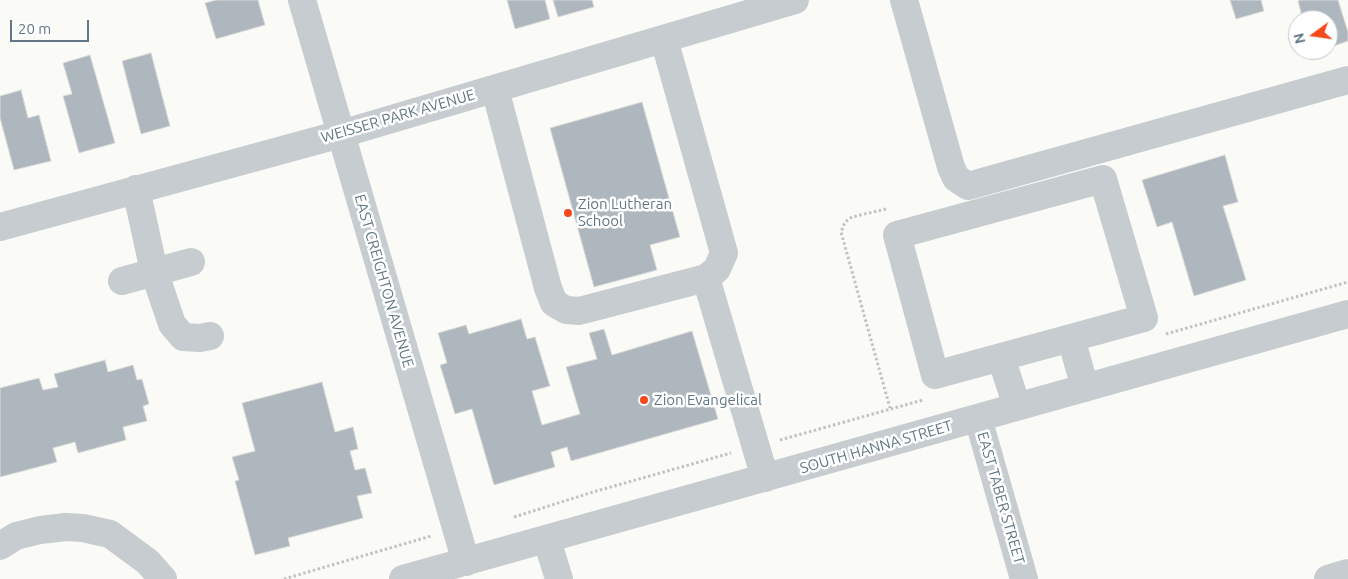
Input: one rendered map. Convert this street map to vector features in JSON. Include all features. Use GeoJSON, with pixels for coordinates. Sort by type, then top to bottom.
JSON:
{"type":"FeatureCollection","features":[{"type":"Feature","properties":{"kind":"street","name":"EAST CREIGHTON AVENUE"},"geometry":{"type":"LineString","coordinates":[[302,0],[466,562]]}},
{"type":"Feature","properties":{"kind":"street","name":"WEISSER PARK AVENUE"},"geometry":{"type":"LineString","coordinates":[[0,227],[342,134],[795,0]]}},
{"type":"Feature","properties":{"kind":"street"},"geometry":{"type":"LineString","coordinates":[[904,0],[951,167],[956,178],[968,186],[1348,80]]}},
{"type":"Feature","properties":{"kind":"street"},"geometry":{"type":"LineString","coordinates":[[495,89],[554,304],[566,310],[579,311],[706,278],[717,269],[724,253],[664,39]]}},
{"type":"Feature","properties":{"kind":"street"},"geometry":{"type":"LineString","coordinates":[[1103,179],[1144,318],[1072,338],[936,375],[897,235],[1103,179]]}},
{"type":"Feature","properties":{"kind":"street"},"geometry":{"type":"LineString","coordinates":[[136,189],[154,271],[172,324],[184,337],[200,338],[210,336]]}},
{"type":"Feature","properties":{"kind":"street"},"geometry":{"type":"LineString","coordinates":[[122,281],[191,262]]}},
{"type":"Feature","properties":{"kind":"street"},"geometry":{"type":"LineString","coordinates":[[706,278],[765,478]]}},
{"type":"Feature","properties":{"kind":"street","name":"SOUTH HANNA STREET"},"geometry":{"type":"LineString","coordinates":[[403,579],[1348,314]]}},
{"type":"Feature","properties":{"kind":"street"},"geometry":{"type":"LineString","coordinates":[[1072,338],[1085,388]]}},
{"type":"Feature","properties":{"kind":"street"},"geometry":{"type":"LineString","coordinates":[[1001,357],[1017,407]]}},
{"type":"Feature","properties":{"kind":"street","name":"EAST TABER STREET"},"geometry":{"type":"LineString","coordinates":[[978,418],[1024,579]]}},
{"type":"Feature","properties":{"kind":"street"},"geometry":{"type":"LineString","coordinates":[[0,546],[16,536],[40,530],[83,528],[110,534],[148,562],[163,579]]}},
{"type":"Feature","properties":{"kind":"street"},"geometry":{"type":"LineString","coordinates":[[547,540],[559,579]]}},
{"type":"Feature","properties":{"kind":"street"},"geometry":{"type":"LineString","coordinates":[[1328,579],[1348,573]]}},
{"type":"Feature","properties":{"kind":"path"},"geometry":{"type":"LineString","coordinates":[[506,520],[593,492]]}},
{"type":"Feature","properties":{"kind":"path"},"geometry":{"type":"LineString","coordinates":[[284,579],[432,537],[430,530]]}},
{"type":"Feature","properties":{"kind":"building"},"geometry":{"type":"Polygon","coordinates":[[[216,0],[258,0],[265,25],[216,39],[205,3],[216,0]]]}},
{"type":"Feature","properties":{"kind":"building"},"geometry":{"type":"Polygon","coordinates":[[[507,0],[545,0],[550,19],[515,29],[507,0]]]}},
{"type":"Feature","properties":{"kind":"building"},"geometry":{"type":"Polygon","coordinates":[[[553,0],[592,0],[594,7],[558,17],[553,0]]]}},
{"type":"Feature","properties":{"kind":"building"},"geometry":{"type":"Polygon","coordinates":[[[1230,0],[1261,0],[1264,11],[1236,19],[1230,0]]]}},
{"type":"Feature","properties":{"kind":"building"},"geometry":{"type":"Polygon","coordinates":[[[1338,0],[1348,32],[1348,41],[1338,44],[1338,10],[1300,10],[1298,1],[1338,0]]]}},
{"type":"Feature","properties":{"kind":"building"},"geometry":{"type":"Polygon","coordinates":[[[151,53],[170,126],[141,134],[122,61],[151,53]]]}},
{"type":"Feature","properties":{"kind":"building"},"geometry":{"type":"Polygon","coordinates":[[[90,55],[115,143],[79,153],[63,96],[72,94],[63,63],[90,55]]]}},
{"type":"Feature","properties":{"kind":"building"},"geometry":{"type":"Polygon","coordinates":[[[21,90],[28,118],[39,115],[51,161],[14,170],[0,118],[0,96],[21,90]]]}},
{"type":"Feature","properties":{"kind":"building"},"geometry":{"type":"Polygon","coordinates":[[[642,102],[680,237],[650,245],[657,270],[594,287],[550,128],[642,102]]]}},
{"type":"Feature","properties":{"kind":"building"},"geometry":{"type":"Polygon","coordinates":[[[1225,155],[1238,202],[1223,206],[1246,280],[1194,296],[1172,222],[1157,227],[1142,180],[1225,155]]]}},
{"type":"Feature","properties":{"kind":"building","name":"Zion Evangelical"},"geometry":{"type":"Polygon","coordinates":[[[521,319],[527,339],[535,337],[550,386],[532,391],[542,425],[580,414],[566,367],[597,359],[589,333],[604,329],[612,355],[692,331],[718,419],[571,461],[567,447],[551,452],[555,467],[494,485],[472,409],[455,414],[440,365],[447,363],[438,333],[466,325],[469,334],[521,319]]]}},
{"type":"Feature","properties":{"kind":"building"},"geometry":{"type":"Polygon","coordinates":[[[105,360],[108,372],[133,365],[137,380],[142,379],[149,404],[143,406],[147,421],[123,427],[126,440],[78,453],[75,442],[53,448],[57,462],[0,477],[0,388],[39,378],[43,390],[58,387],[54,374],[105,360]]]}},
{"type":"Feature","properties":{"kind":"building"},"geometry":{"type":"Polygon","coordinates":[[[322,382],[335,432],[353,427],[358,449],[350,451],[355,470],[365,468],[372,493],[357,496],[363,518],[288,538],[290,546],[255,555],[235,481],[239,480],[232,457],[255,451],[242,403],[322,382]]]}},
{"type":"Feature","properties":{"kind":"place","name":"Zion Lutheran School"},"geometry":{"type":"Point","coordinates":[568,213]}},
{"type":"Feature","properties":{"kind":"place","name":"Zion Evangelical"},"geometry":{"type":"Point","coordinates":[644,400]}}]}
